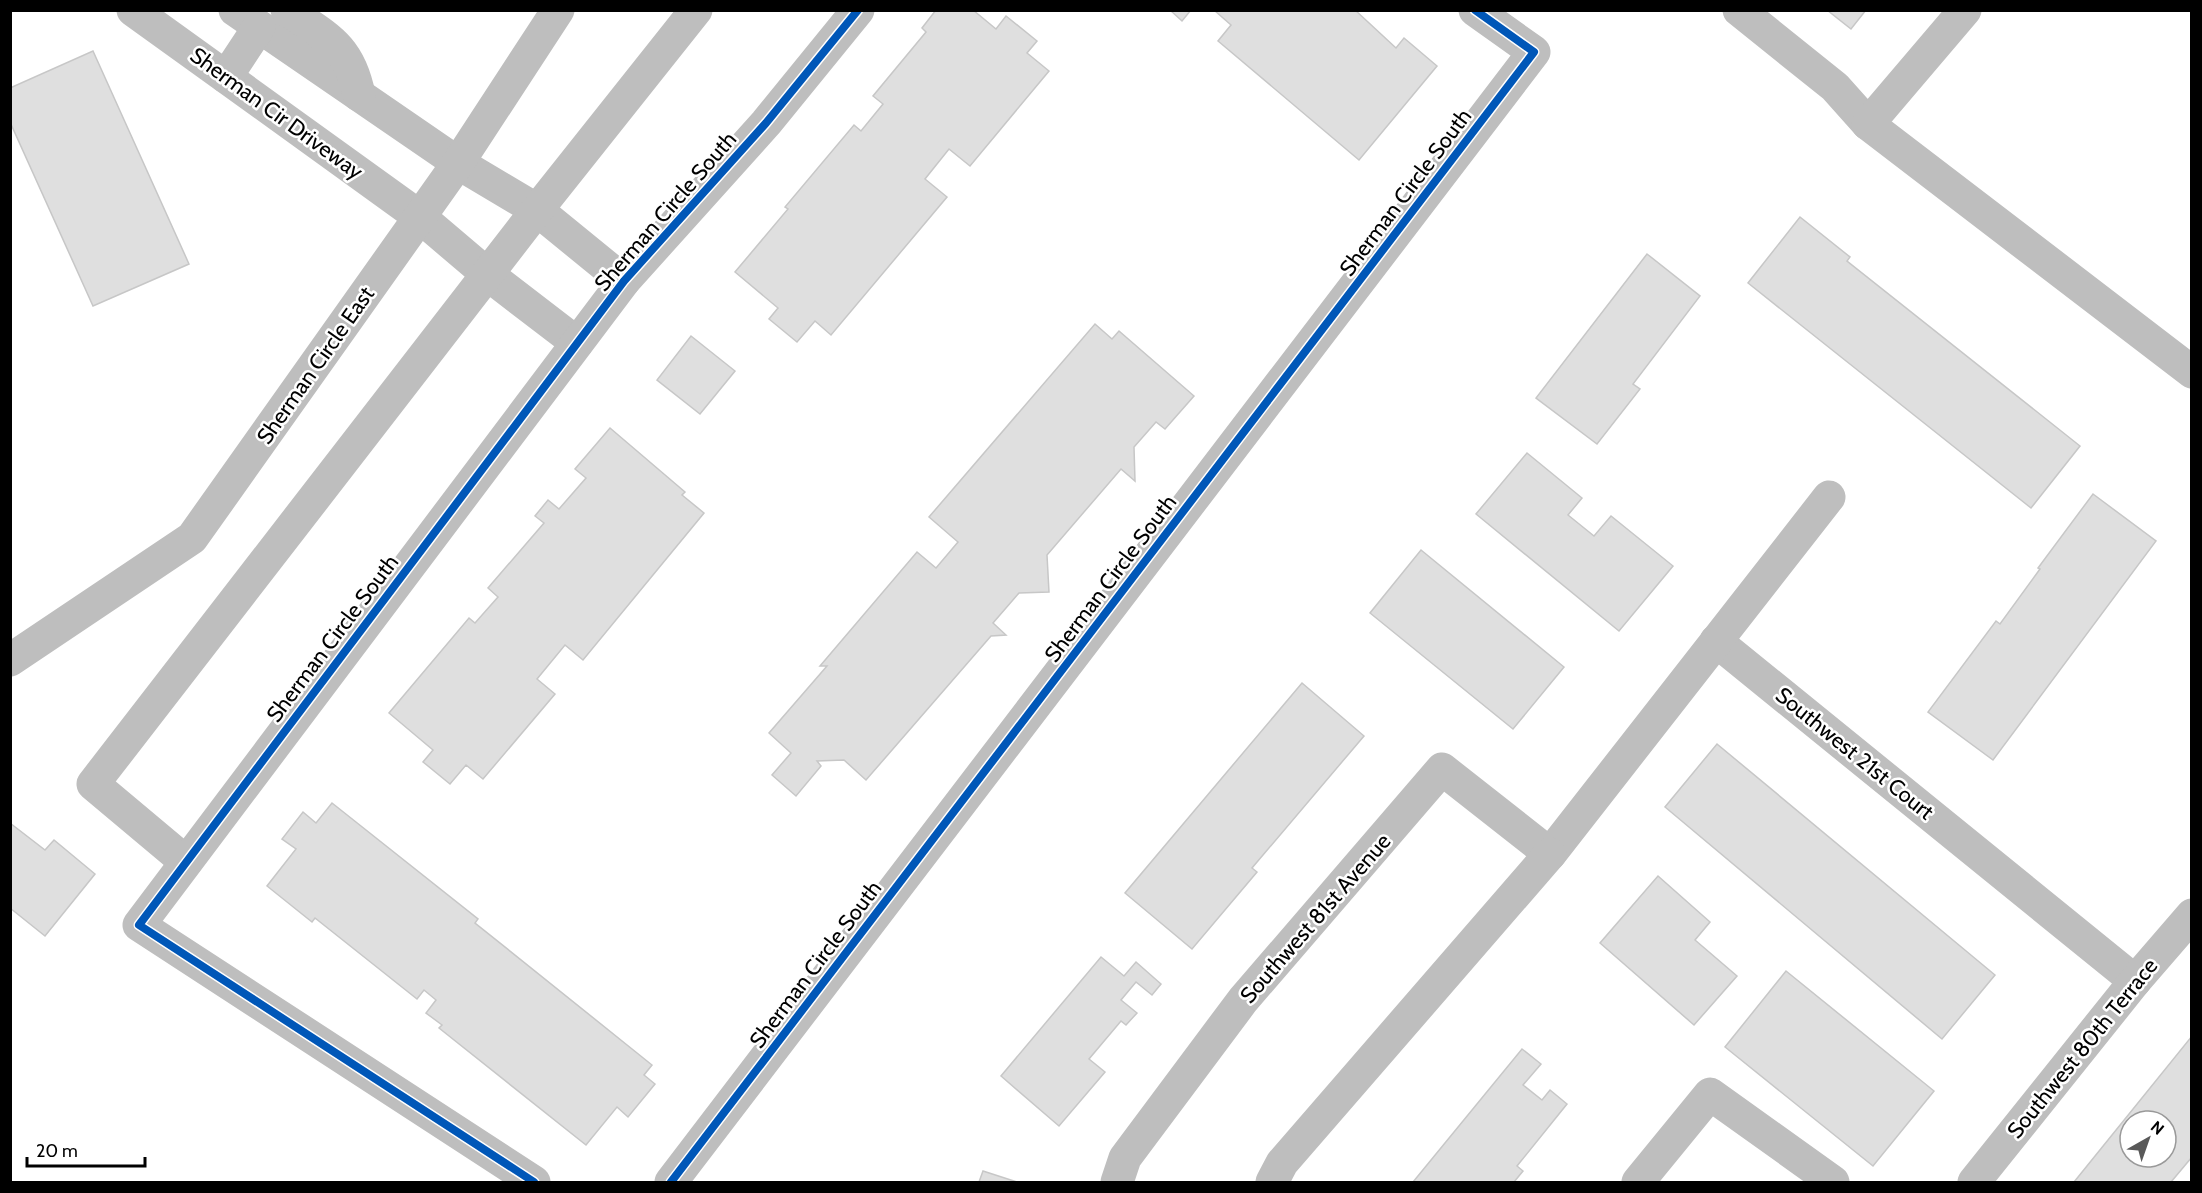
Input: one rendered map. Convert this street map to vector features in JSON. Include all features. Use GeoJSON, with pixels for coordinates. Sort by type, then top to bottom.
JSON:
{"type":"FeatureCollection","features":[{"type":"Feature","properties":{"kind":"street","name":"Sherman Cir Driveway"},"geometry":{"type":"LineString","coordinates":[[133,10],[420,217],[487,274],[577,343]]}},
{"type":"Feature","properties":{"kind":"street"},"geometry":{"type":"LineString","coordinates":[[287,10],[335,43],[351,69],[359,95]]}},
{"type":"Feature","properties":{"kind":"street","name":"Sherman Circle East"},"geometry":{"type":"LineString","coordinates":[[10,660],[192,538],[458,163],[558,10]]}},
{"type":"Feature","properties":{"kind":"street"},"geometry":{"type":"LineString","coordinates":[[186,862],[93,784],[487,274],[696,10]]}},
{"type":"Feature","properties":{"kind":"street","name":"Sherman Circle South"},"geometry":{"type":"LineString","coordinates":[[534,1182],[139,925],[624,281],[766,123],[858,10]]}},
{"type":"Feature","properties":{"kind":"street","name":"Sherman Circle South"},"geometry":{"type":"LineString","coordinates":[[671,1182],[1534,52],[1475,10]]}},
{"type":"Feature","properties":{"kind":"street"},"geometry":{"type":"LineString","coordinates":[[1739,10],[1835,87],[1868,124],[2192,372]]}},
{"type":"Feature","properties":{"kind":"street"},"geometry":{"type":"LineString","coordinates":[[1868,124],[1965,10]]}},
{"type":"Feature","properties":{"kind":"street"},"geometry":{"type":"LineString","coordinates":[[226,76],[247,19],[458,163],[537,210],[624,281]]}},
{"type":"Feature","properties":{"kind":"street"},"geometry":{"type":"LineString","coordinates":[[1272,1182],[1282,1163],[1550,854],[1830,497]]}},
{"type":"Feature","properties":{"kind":"street","name":"Southwest 21st Court"},"geometry":{"type":"LineString","coordinates":[[1716,640],[2134,981]]}},
{"type":"Feature","properties":{"kind":"street","name":"Southwest 81st Avenue"},"geometry":{"type":"LineString","coordinates":[[1117,1182],[1125,1158],[1243,1000],[1442,769],[1550,854]]}},
{"type":"Feature","properties":{"kind":"street","name":"Southwest 80th Terrace"},"geometry":{"type":"LineString","coordinates":[[1974,1182],[2134,981],[2192,915]]}},
{"type":"Feature","properties":{"kind":"street"},"geometry":{"type":"LineString","coordinates":[[1638,1182],[1710,1094],[1833,1182]]}},
{"type":"Feature","properties":{"kind":"building"},"geometry":{"type":"Polygon","coordinates":[[[936,10],[973,10],[996,29],[1006,16],[1037,41],[1027,53],[1049,71],[970,166],[949,149],[925,179],[947,197],[831,335],[815,321],[797,342],[769,319],[778,308],[735,272],[788,209],[785,207],[854,125],[861,131],[883,104],[873,96],[926,32],[922,28],[936,10]]]}},
{"type":"Feature","properties":{"kind":"building"},"geometry":{"type":"Polygon","coordinates":[[[1170,10],[1191,10],[1182,21],[1170,10]]]}},
{"type":"Feature","properties":{"kind":"building"},"geometry":{"type":"Polygon","coordinates":[[[1214,10],[1355,10],[1396,48],[1404,38],[1437,66],[1359,160],[1218,41],[1231,25],[1214,10]]]}},
{"type":"Feature","properties":{"kind":"building"},"geometry":{"type":"Polygon","coordinates":[[[1827,10],[1866,10],[1851,29],[1827,10]]]}},
{"type":"Feature","properties":{"kind":"building"},"geometry":{"type":"Polygon","coordinates":[[[93,51],[189,264],[93,306],[10,122],[10,88],[93,51]]]}},
{"type":"Feature","properties":{"kind":"building"},"geometry":{"type":"Polygon","coordinates":[[[1800,217],[1850,257],[1847,261],[2080,446],[2031,508],[1748,283],[1800,217]]]}},
{"type":"Feature","properties":{"kind":"building"},"geometry":{"type":"Polygon","coordinates":[[[1647,254],[1700,296],[1633,384],[1640,389],[1597,444],[1536,398],[1647,254]]]}},
{"type":"Feature","properties":{"kind":"building"},"geometry":{"type":"Polygon","coordinates":[[[1095,324],[1112,339],[1119,331],[1194,396],[1165,429],[1156,422],[1134,447],[1135,481],[1121,469],[1047,555],[1049,592],[1019,593],[993,623],[1006,635],[991,636],[866,780],[844,760],[817,761],[821,766],[796,796],[772,775],[791,753],[769,733],[827,666],[820,666],[917,552],[936,568],[958,542],[929,517],[1095,324]]]}},
{"type":"Feature","properties":{"kind":"building"},"geometry":{"type":"Polygon","coordinates":[[[691,336],[735,371],[700,414],[657,380],[691,336]]]}},
{"type":"Feature","properties":{"kind":"building"},"geometry":{"type":"Polygon","coordinates":[[[610,428],[685,492],[682,495],[704,513],[583,660],[565,645],[537,679],[555,694],[483,779],[466,765],[450,784],[423,762],[433,750],[389,713],[469,618],[475,623],[498,597],[488,588],[544,523],[535,516],[548,500],[559,509],[586,478],[575,469],[610,428]]]}},
{"type":"Feature","properties":{"kind":"building"},"geometry":{"type":"Polygon","coordinates":[[[1527,453],[1582,498],[1568,515],[1594,536],[1611,516],[1673,566],[1619,631],[1476,514],[1527,453]]]}},
{"type":"Feature","properties":{"kind":"building"},"geometry":{"type":"Polygon","coordinates":[[[2093,494],[2156,541],[1993,760],[1928,712],[1996,621],[2000,624],[2093,494]]]}},
{"type":"Feature","properties":{"kind":"building"},"geometry":{"type":"Polygon","coordinates":[[[1421,550],[1564,667],[1513,729],[1370,613],[1421,550]]]}},
{"type":"Feature","properties":{"kind":"building"},"geometry":{"type":"Polygon","coordinates":[[[1302,683],[1364,736],[1252,868],[1257,872],[1192,949],[1125,893],[1302,683]]]}},
{"type":"Feature","properties":{"kind":"building"},"geometry":{"type":"Polygon","coordinates":[[[1717,744],[1995,975],[1942,1039],[1665,807],[1717,744]]]}},
{"type":"Feature","properties":{"kind":"building"},"geometry":{"type":"Polygon","coordinates":[[[332,803],[478,919],[475,923],[652,1065],[644,1075],[655,1084],[628,1117],[617,1107],[586,1145],[439,1028],[442,1025],[426,1013],[436,1000],[424,990],[417,999],[315,918],[312,922],[267,886],[296,849],[282,839],[303,812],[316,823],[332,803]]]}},
{"type":"Feature","properties":{"kind":"building"},"geometry":{"type":"Polygon","coordinates":[[[10,823],[45,850],[54,840],[95,874],[45,936],[10,908],[10,823]]]}},
{"type":"Feature","properties":{"kind":"building"},"geometry":{"type":"Polygon","coordinates":[[[1658,876],[1710,922],[1695,940],[1737,976],[1694,1025],[1600,943],[1658,876]]]}},
{"type":"Feature","properties":{"kind":"building"},"geometry":{"type":"Polygon","coordinates":[[[1101,957],[1124,976],[1136,962],[1161,984],[1152,995],[1136,982],[1121,1000],[1137,1013],[1126,1025],[1121,1021],[1089,1059],[1105,1072],[1059,1126],[1001,1076],[1101,957]]]}},
{"type":"Feature","properties":{"kind":"building"},"geometry":{"type":"Polygon","coordinates":[[[1786,971],[1934,1091],[1873,1166],[1725,1047],[1786,971]]]}},
{"type":"Feature","properties":{"kind":"building"},"geometry":{"type":"Polygon","coordinates":[[[2192,1036],[2192,1157],[2171,1182],[2074,1182],[2118,1128],[2118,1169],[2178,1169],[2178,1109],[2133,1109],[2192,1036]]]}},
{"type":"Feature","properties":{"kind":"building"},"geometry":{"type":"Polygon","coordinates":[[[1522,1049],[1541,1064],[1523,1085],[1542,1100],[1550,1090],[1567,1104],[1517,1166],[1523,1171],[1514,1182],[1413,1182],[1522,1049]]]}},
{"type":"Feature","properties":{"kind":"building"},"geometry":{"type":"Polygon","coordinates":[[[983,1171],[1017,1182],[979,1182],[983,1171]]]}},
{"type":"Feature","properties":{"kind":"cycle path"},"geometry":{"type":"LineString","coordinates":[[534,1182],[139,925],[624,281],[766,123],[858,10]]}},
{"type":"Feature","properties":{"kind":"cycle path"},"geometry":{"type":"LineString","coordinates":[[671,1182],[1534,52],[1475,10]]}}]}
